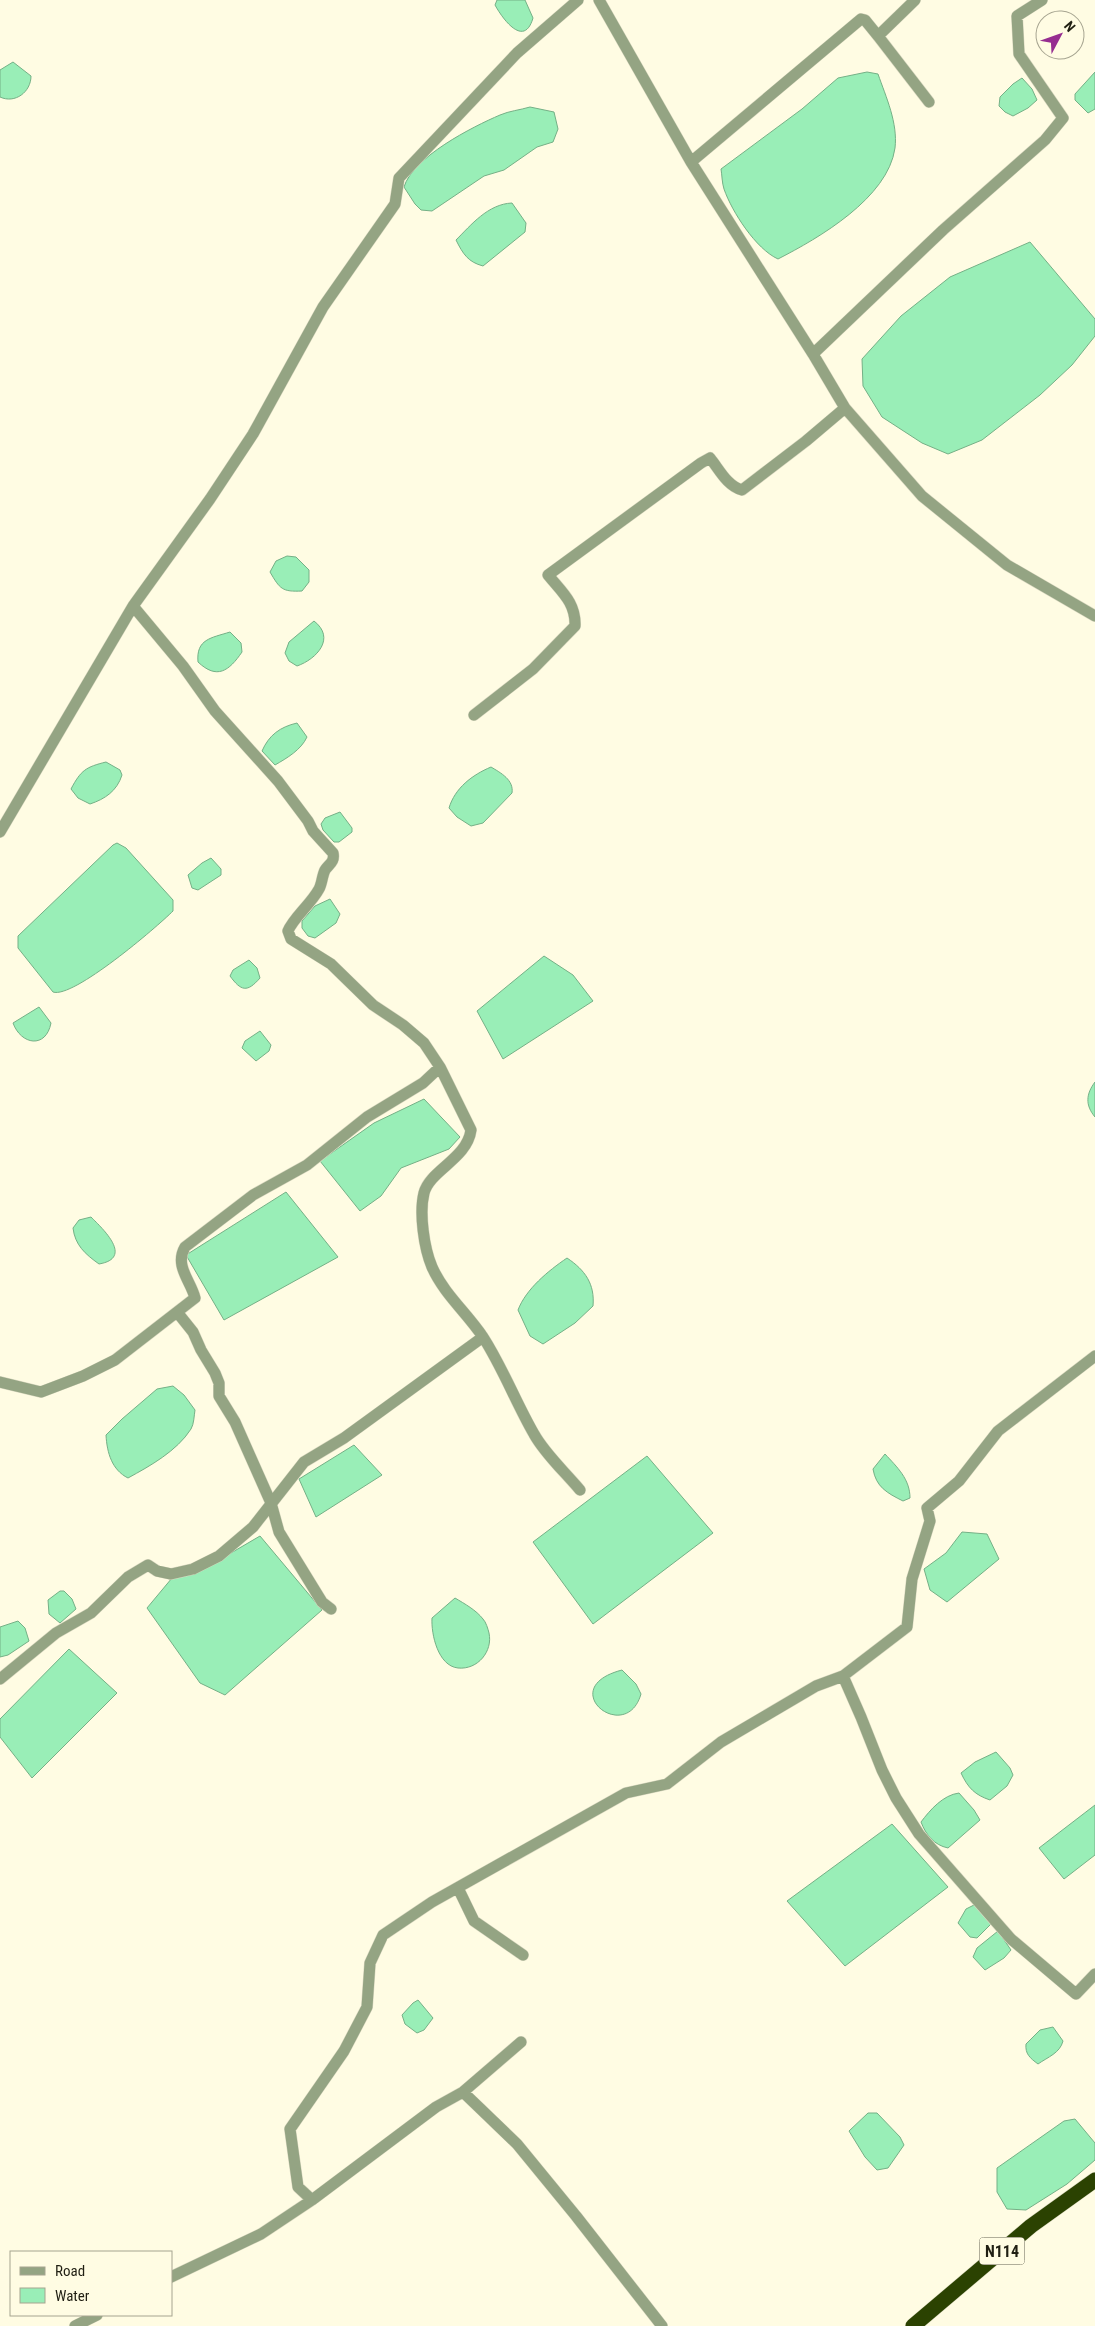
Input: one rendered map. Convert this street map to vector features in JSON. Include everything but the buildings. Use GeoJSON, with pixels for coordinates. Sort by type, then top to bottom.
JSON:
{"type":"FeatureCollection","features":[{"type":"Feature","properties":{"kind":"highway","name":"N114"},"geometry":{"type":"LineString","coordinates":[[913,2326],[1031,2226],[1095,2180]]}},
{"type":"Feature","properties":{"kind":"street"},"geometry":{"type":"LineString","coordinates":[[0,832],[133,606],[210,499],[253,434],[323,307],[394,204],[399,178],[517,52],[578,0]]}},
{"type":"Feature","properties":{"kind":"street"},"geometry":{"type":"LineString","coordinates":[[599,0],[691,162],[813,354],[845,408],[922,496],[1007,565],[1095,616]]}},
{"type":"Feature","properties":{"kind":"street"},"geometry":{"type":"LineString","coordinates":[[878,36],[915,0]]}},
{"type":"Feature","properties":{"kind":"street"},"geometry":{"type":"LineString","coordinates":[[813,354],[943,230],[1045,140],[1063,118],[1019,54],[1017,16],[1042,0]]}},
{"type":"Feature","properties":{"kind":"street"},"geometry":{"type":"LineString","coordinates":[[691,162],[861,19],[865,20],[929,102]]}},
{"type":"Feature","properties":{"kind":"street"},"geometry":{"type":"LineString","coordinates":[[474,715],[534,669],[575,626],[576,613],[548,575],[701,463],[710,458],[735,488],[742,490],[806,441],[845,408]]}},
{"type":"Feature","properties":{"kind":"street"},"geometry":{"type":"LineString","coordinates":[[133,606],[183,666],[215,711],[278,781],[308,821],[313,831],[333,853],[332,862],[325,870],[320,888],[300,916],[291,924],[288,931],[291,939],[331,964],[372,1005],[403,1025],[424,1043],[440,1067],[471,1130],[470,1138],[457,1156],[432,1179],[424,1192],[422,1222],[431,1266],[443,1288],[483,1336],[535,1436],[580,1490]]}},
{"type":"Feature","properties":{"kind":"street"},"geometry":{"type":"LineString","coordinates":[[0,1382],[41,1392],[115,1360],[196,1298],[181,1263],[181,1253],[185,1247],[253,1195],[307,1165],[367,1117],[423,1083],[440,1067]]}},
{"type":"Feature","properties":{"kind":"street"},"geometry":{"type":"LineString","coordinates":[[177,1312],[193,1332],[200,1350],[219,1383],[220,1396],[236,1422],[271,1503],[279,1532],[322,1602],[331,1609]]}},
{"type":"Feature","properties":{"kind":"street"},"geometry":{"type":"LineString","coordinates":[[0,1679],[56,1633],[91,1613],[128,1577],[148,1565],[171,1574],[193,1569],[219,1556],[253,1527],[304,1462],[344,1438],[483,1336]]}},
{"type":"Feature","properties":{"kind":"street"},"geometry":{"type":"LineString","coordinates":[[312,2200],[298,2187],[290,2129],[344,2051],[367,2007],[370,1963],[383,1935],[458,1888],[626,1793],[667,1784],[722,1742],[816,1686],[842,1676],[907,1627],[912,1578],[930,1520],[927,1508],[959,1481],[998,1431],[1095,1356]]}},
{"type":"Feature","properties":{"kind":"street"},"geometry":{"type":"LineString","coordinates":[[842,1676],[896,1798],[919,1834],[935,1854],[1011,1939],[1076,1994],[1095,1974]]}},
{"type":"Feature","properties":{"kind":"street"},"geometry":{"type":"LineString","coordinates":[[458,1888],[474,1921],[522,1955]]}},
{"type":"Feature","properties":{"kind":"street"},"geometry":{"type":"LineString","coordinates":[[172,2278],[261,2234],[312,2200],[436,2107],[463,2092],[522,2042]]}},
{"type":"Feature","properties":{"kind":"street"},"geometry":{"type":"LineString","coordinates":[[463,2092],[517,2144],[662,2326]]}},
{"type":"Feature","properties":{"kind":"street"},"geometry":{"type":"LineString","coordinates":[[75,2326],[95,2316]]}},
{"type":"Feature","properties":{"kind":"water"},"geometry":{"type":"Polygon","coordinates":[[[497,0],[525,0],[533,18],[529,27],[524,31],[513,28],[495,5],[497,0]]]}},
{"type":"Feature","properties":{"kind":"water"},"geometry":{"type":"Polygon","coordinates":[[[13,62],[31,76],[30,82],[25,92],[21,95],[16,98],[6,99],[0,97],[0,70],[13,62]]]}},
{"type":"Feature","properties":{"kind":"water"},"geometry":{"type":"Polygon","coordinates":[[[867,72],[878,74],[893,120],[895,148],[890,166],[880,183],[866,200],[831,228],[778,259],[753,239],[739,219],[724,189],[721,169],[802,109],[838,78],[867,72]]]}},
{"type":"Feature","properties":{"kind":"water"},"geometry":{"type":"Polygon","coordinates":[[[1095,72],[1095,109],[1088,113],[1075,100],[1075,94],[1095,72]]]}},
{"type":"Feature","properties":{"kind":"water"},"geometry":{"type":"Polygon","coordinates":[[[1022,78],[1032,89],[1037,100],[1028,108],[1013,116],[999,106],[1000,97],[1022,78]]]}},
{"type":"Feature","properties":{"kind":"water"},"geometry":{"type":"Polygon","coordinates":[[[530,107],[554,112],[558,129],[553,142],[537,147],[504,170],[484,176],[432,211],[421,210],[415,204],[404,187],[419,165],[431,154],[488,120],[530,107]]]}},
{"type":"Feature","properties":{"kind":"water"},"geometry":{"type":"Polygon","coordinates":[[[512,203],[526,223],[525,232],[483,266],[470,260],[456,240],[488,211],[503,204],[512,203]]]}},
{"type":"Feature","properties":{"kind":"water"},"geometry":{"type":"Polygon","coordinates":[[[1030,242],[1095,319],[1095,336],[1072,365],[1040,395],[982,440],[948,454],[922,443],[882,417],[863,386],[862,359],[901,316],[950,277],[1030,242]]]}},
{"type":"Feature","properties":{"kind":"water"},"geometry":{"type":"Polygon","coordinates":[[[287,556],[296,557],[309,570],[309,582],[302,591],[290,591],[282,588],[270,572],[276,561],[287,556]]]}},
{"type":"Feature","properties":{"kind":"water"},"geometry":{"type":"Polygon","coordinates":[[[314,621],[323,634],[324,641],[317,653],[297,666],[289,661],[285,653],[289,642],[314,621]]]}},
{"type":"Feature","properties":{"kind":"water"},"geometry":{"type":"Polygon","coordinates":[[[230,632],[241,643],[242,652],[232,664],[217,672],[205,668],[198,662],[199,648],[202,644],[211,638],[230,632]]]}},
{"type":"Feature","properties":{"kind":"water"},"geometry":{"type":"Polygon","coordinates":[[[297,723],[307,737],[297,750],[275,765],[262,751],[265,745],[276,732],[297,723]]]}},
{"type":"Feature","properties":{"kind":"water"},"geometry":{"type":"Polygon","coordinates":[[[106,762],[120,770],[122,775],[114,790],[101,800],[90,804],[78,798],[71,789],[81,773],[106,762]]]}},
{"type":"Feature","properties":{"kind":"water"},"geometry":{"type":"Polygon","coordinates":[[[491,767],[503,774],[509,781],[512,793],[483,823],[471,826],[457,817],[449,808],[455,794],[465,783],[491,767]]]}},
{"type":"Feature","properties":{"kind":"water"},"geometry":{"type":"Polygon","coordinates":[[[340,812],[352,828],[352,832],[339,842],[334,842],[323,830],[321,824],[325,818],[340,812]]]}},
{"type":"Feature","properties":{"kind":"water"},"geometry":{"type":"Polygon","coordinates":[[[117,843],[126,848],[173,900],[173,911],[133,946],[96,974],[78,985],[63,991],[53,992],[18,948],[18,936],[117,843]]]}},
{"type":"Feature","properties":{"kind":"water"},"geometry":{"type":"Polygon","coordinates":[[[211,858],[221,869],[221,875],[198,890],[192,888],[188,875],[211,858]]]}},
{"type":"Feature","properties":{"kind":"water"},"geometry":{"type":"Polygon","coordinates":[[[330,899],[340,914],[336,923],[315,938],[308,936],[302,928],[302,921],[315,906],[330,899]]]}},
{"type":"Feature","properties":{"kind":"water"},"geometry":{"type":"Polygon","coordinates":[[[544,956],[573,975],[593,1001],[503,1059],[477,1011],[544,956]]]}},
{"type":"Feature","properties":{"kind":"water"},"geometry":{"type":"Polygon","coordinates":[[[249,960],[257,968],[260,978],[248,988],[244,988],[238,985],[230,976],[233,970],[249,960]]]}},
{"type":"Feature","properties":{"kind":"water"},"geometry":{"type":"Polygon","coordinates":[[[39,1007],[51,1023],[44,1037],[39,1040],[27,1040],[13,1023],[39,1007]]]}},
{"type":"Feature","properties":{"kind":"water"},"geometry":{"type":"Polygon","coordinates":[[[260,1031],[271,1045],[269,1051],[256,1061],[242,1048],[245,1041],[260,1031]]]}},
{"type":"Feature","properties":{"kind":"water"},"geometry":{"type":"Polygon","coordinates":[[[1095,1082],[1095,1117],[1088,1104],[1088,1095],[1095,1082]]]}},
{"type":"Feature","properties":{"kind":"water"},"geometry":{"type":"Polygon","coordinates":[[[424,1099],[460,1137],[449,1149],[401,1168],[381,1196],[360,1211],[320,1161],[374,1123],[424,1099]]]}},
{"type":"Feature","properties":{"kind":"water"},"geometry":{"type":"Polygon","coordinates":[[[286,1192],[338,1257],[224,1320],[186,1255],[286,1192]]]}},
{"type":"Feature","properties":{"kind":"water"},"geometry":{"type":"Polygon","coordinates":[[[91,1217],[108,1236],[115,1250],[114,1256],[109,1261],[99,1264],[82,1249],[74,1234],[73,1228],[79,1220],[91,1217]]]}},
{"type":"Feature","properties":{"kind":"water"},"geometry":{"type":"Polygon","coordinates":[[[567,1258],[579,1267],[588,1278],[592,1291],[593,1306],[575,1323],[543,1344],[530,1336],[518,1310],[532,1288],[567,1258]]]}},
{"type":"Feature","properties":{"kind":"water"},"geometry":{"type":"Polygon","coordinates":[[[173,1386],[184,1395],[195,1410],[192,1427],[171,1451],[128,1478],[114,1466],[106,1435],[157,1389],[173,1386]]]}},
{"type":"Feature","properties":{"kind":"water"},"geometry":{"type":"Polygon","coordinates":[[[354,1445],[382,1475],[316,1517],[299,1479],[354,1445]]]}},
{"type":"Feature","properties":{"kind":"water"},"geometry":{"type":"Polygon","coordinates":[[[885,1454],[905,1479],[910,1498],[903,1501],[887,1492],[874,1475],[873,1469],[885,1454]]]}},
{"type":"Feature","properties":{"kind":"water"},"geometry":{"type":"Polygon","coordinates":[[[647,1456],[713,1533],[593,1624],[533,1542],[647,1456]]]}},
{"type":"Feature","properties":{"kind":"water"},"geometry":{"type":"Polygon","coordinates":[[[962,1532],[987,1534],[999,1559],[947,1602],[930,1590],[924,1569],[946,1553],[962,1532]]]}},
{"type":"Feature","properties":{"kind":"water"},"geometry":{"type":"Polygon","coordinates":[[[260,1536],[322,1610],[225,1695],[200,1683],[147,1608],[172,1578],[195,1574],[260,1536]]]}},
{"type":"Feature","properties":{"kind":"water"},"geometry":{"type":"Polygon","coordinates":[[[60,1591],[64,1591],[72,1599],[76,1609],[60,1623],[49,1614],[48,1600],[60,1591]]]}},
{"type":"Feature","properties":{"kind":"water"},"geometry":{"type":"Polygon","coordinates":[[[455,1598],[470,1607],[485,1622],[490,1640],[486,1653],[478,1663],[465,1668],[451,1666],[445,1662],[437,1648],[432,1625],[432,1618],[455,1598]]]}},
{"type":"Feature","properties":{"kind":"water"},"geometry":{"type":"Polygon","coordinates":[[[18,1621],[25,1628],[29,1641],[8,1655],[0,1657],[0,1627],[18,1621]]]}},
{"type":"Feature","properties":{"kind":"water"},"geometry":{"type":"Polygon","coordinates":[[[69,1649],[117,1693],[32,1778],[0,1737],[0,1719],[69,1649]]]}},
{"type":"Feature","properties":{"kind":"water"},"geometry":{"type":"Polygon","coordinates":[[[622,1670],[636,1684],[641,1694],[633,1709],[622,1715],[610,1714],[600,1708],[594,1699],[594,1689],[602,1678],[622,1670]]]}},
{"type":"Feature","properties":{"kind":"water"},"geometry":{"type":"Polygon","coordinates":[[[996,1752],[1010,1768],[1013,1775],[1007,1786],[990,1800],[972,1790],[961,1773],[975,1762],[996,1752]]]}},
{"type":"Feature","properties":{"kind":"water"},"geometry":{"type":"Polygon","coordinates":[[[959,1793],[980,1820],[948,1848],[943,1847],[931,1839],[921,1822],[942,1800],[959,1793]]]}},
{"type":"Feature","properties":{"kind":"water"},"geometry":{"type":"Polygon","coordinates":[[[1095,1805],[1095,1855],[1064,1879],[1039,1848],[1095,1805]]]}},
{"type":"Feature","properties":{"kind":"water"},"geometry":{"type":"Polygon","coordinates":[[[892,1824],[948,1887],[845,1966],[787,1901],[892,1824]]]}},
{"type":"Feature","properties":{"kind":"water"},"geometry":{"type":"Polygon","coordinates":[[[976,1904],[991,1924],[977,1938],[970,1937],[958,1923],[966,1909],[976,1904]]]}},
{"type":"Feature","properties":{"kind":"water"},"geometry":{"type":"Polygon","coordinates":[[[998,1931],[1011,1950],[1004,1958],[985,1970],[973,1957],[977,1948],[998,1931]]]}},
{"type":"Feature","properties":{"kind":"water"},"geometry":{"type":"Polygon","coordinates":[[[418,2000],[433,2018],[424,2030],[417,2033],[405,2024],[402,2015],[418,2000]]]}},
{"type":"Feature","properties":{"kind":"water"},"geometry":{"type":"Polygon","coordinates":[[[1053,2027],[1063,2041],[1059,2049],[1038,2064],[1029,2056],[1026,2044],[1040,2030],[1053,2027]]]}},
{"type":"Feature","properties":{"kind":"water"},"geometry":{"type":"Polygon","coordinates":[[[868,2113],[877,2113],[900,2137],[904,2145],[888,2168],[877,2170],[865,2157],[849,2131],[868,2113]]]}},
{"type":"Feature","properties":{"kind":"water"},"geometry":{"type":"Polygon","coordinates":[[[1075,2119],[1095,2143],[1095,2160],[1067,2184],[1026,2210],[1007,2209],[997,2192],[997,2168],[1064,2121],[1075,2119]]]}}]}
